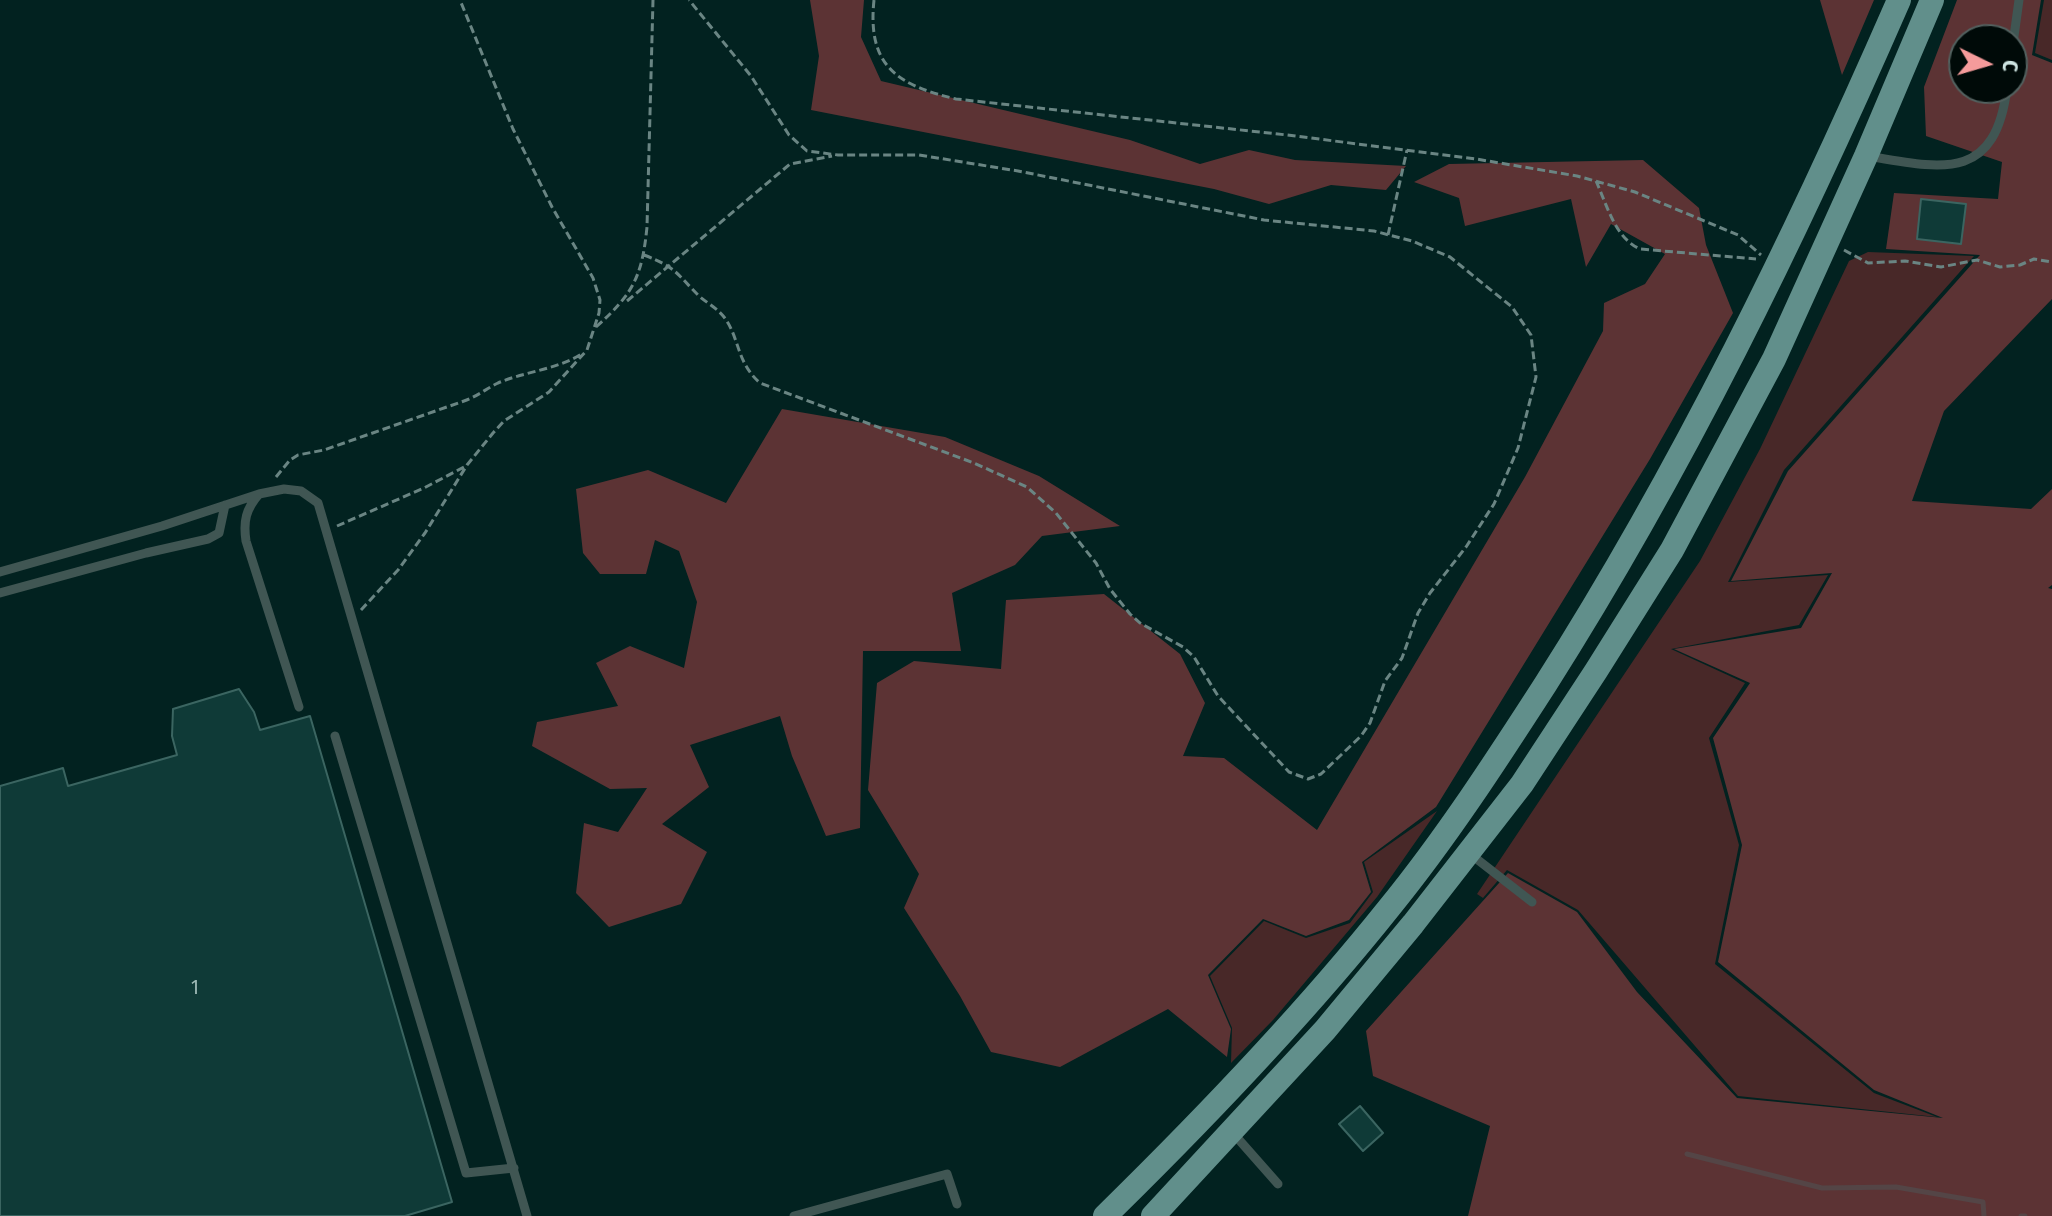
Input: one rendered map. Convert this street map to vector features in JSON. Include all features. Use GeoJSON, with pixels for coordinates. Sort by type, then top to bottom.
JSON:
{"type":"FeatureCollection","features":[{"type":"Feature","properties":{"kind":"main road"},"geometry":{"type":"LineString","coordinates":[[1105,1216],[1192,1131],[1304,1009],[1391,907],[1493,767],[1640,530],[1778,267],[1899,0]]}},
{"type":"Feature","properties":{"kind":"main road"},"geometry":{"type":"LineString","coordinates":[[1153,1216],[1325,1030],[1469,853],[1530,771],[1672,550],[1774,359],[1866,156],[1932,0]]}},
{"type":"Feature","properties":{"kind":"lane"},"geometry":{"type":"LineString","coordinates":[[2016,24],[2019,0]]}},
{"type":"Feature","properties":{"kind":"lane"},"geometry":{"type":"LineString","coordinates":[[1866,156],[1923,166],[1959,163],[1983,153],[2003,117],[2005,104]]}},
{"type":"Feature","properties":{"kind":"lane"},"geometry":{"type":"LineString","coordinates":[[0,572],[162,526],[259,494],[284,489],[301,491],[318,503],[527,1216]]}},
{"type":"Feature","properties":{"kind":"lane"},"geometry":{"type":"LineString","coordinates":[[259,494],[249,506],[244,523],[246,541],[299,707]]}},
{"type":"Feature","properties":{"kind":"lane"},"geometry":{"type":"LineString","coordinates":[[0,593],[208,539],[219,533],[225,505]]}},
{"type":"Feature","properties":{"kind":"lane"},"geometry":{"type":"LineString","coordinates":[[335,736],[466,1173],[514,1168]]}},
{"type":"Feature","properties":{"kind":"lane"},"geometry":{"type":"LineString","coordinates":[[1469,853],[1532,902]]}},
{"type":"Feature","properties":{"kind":"lane"},"geometry":{"type":"LineString","coordinates":[[1232,1132],[1278,1184]]}},
{"type":"Feature","properties":{"kind":"lane"},"geometry":{"type":"LineString","coordinates":[[794,1216],[947,1174],[957,1204]]}},
{"type":"Feature","properties":{"kind":"path"},"geometry":{"type":"LineString","coordinates":[[353,619],[398,570],[467,465],[504,421],[549,392],[587,350],[596,327],[600,300],[593,278],[552,207],[513,129],[460,0]]}},
{"type":"Feature","properties":{"kind":"path"},"geometry":{"type":"LineString","coordinates":[[623,303],[644,255],[647,227],[653,0]]}},
{"type":"Feature","properties":{"kind":"path"},"geometry":{"type":"LineString","coordinates":[[644,255],[671,265],[699,296],[724,317],[743,363],[760,383],[974,463],[1027,487],[1056,513],[1096,563],[1110,589],[1130,614],[1194,657],[1218,696],[1289,772],[1308,779],[1321,774],[1361,736],[1370,723],[1385,681],[1402,658],[1418,613],[1494,504],[1518,448],[1536,377],[1531,335],[1512,307],[1450,257],[1412,241],[1388,235],[1264,220],[1018,171],[919,155],[838,155],[807,151],[789,135],[751,76],[689,0]]}},
{"type":"Feature","properties":{"kind":"path"},"geometry":{"type":"LineString","coordinates":[[874,0],[875,38],[887,67],[912,86],[934,93],[987,102],[1476,159],[1596,181],[1635,192],[1738,235],[1767,260],[1640,249],[1630,245],[1622,237],[1596,181]]}},
{"type":"Feature","properties":{"kind":"path"},"geometry":{"type":"LineString","coordinates":[[1388,235],[1407,150]]}},
{"type":"Feature","properties":{"kind":"path"},"geometry":{"type":"LineString","coordinates":[[596,327],[790,164],[838,155]]}},
{"type":"Feature","properties":{"kind":"path"},"geometry":{"type":"LineString","coordinates":[[1844,251],[1868,263],[1905,261],[1941,267],[1977,260],[2000,267],[2020,265],[2034,259],[2052,262]]}},
{"type":"Feature","properties":{"kind":"path"},"geometry":{"type":"LineString","coordinates":[[271,492],[277,474],[298,455],[324,450],[478,396],[495,384],[568,362],[587,350]]}},
{"type":"Feature","properties":{"kind":"path"},"geometry":{"type":"LineString","coordinates":[[328,530],[424,488],[467,465]]}},
{"type":"Feature","properties":{"kind":"shaded area"},"geometry":{"type":"Polygon","coordinates":[[[810,0],[864,0],[861,37],[881,81],[1130,140],[1200,164],[1249,150],[1295,160],[1406,166],[1386,190],[1331,185],[1269,204],[1214,189],[811,110],[819,56],[810,0]]]}},
{"type":"Feature","properties":{"kind":"shaded area"},"geometry":{"type":"Polygon","coordinates":[[[1820,0],[1874,0],[1842,75],[1820,0]]]}},
{"type":"Feature","properties":{"kind":"shaded area"},"geometry":{"type":"Polygon","coordinates":[[[1957,0],[2041,0],[2032,55],[2052,63],[2052,299],[1944,411],[1912,501],[2031,509],[2052,489],[2052,585],[2048,588],[2052,589],[2052,1216],[1468,1216],[1490,1126],[1373,1076],[1366,1031],[1508,873],[1577,912],[1637,992],[1737,1098],[1943,1118],[1874,1090],[1718,962],[1742,845],[1713,738],[1750,683],[1674,649],[1801,628],[1832,573],[1731,581],[1788,471],[1980,255],[1886,249],[1894,193],[1998,199],[2002,162],[1926,136],[1924,87],[1957,0]]]}},
{"type":"Feature","properties":{"kind":"shaded area"},"geometry":{"type":"Polygon","coordinates":[[[2044,0],[2052,0],[2052,60],[2035,53],[2044,0]]]}},
{"type":"Feature","properties":{"kind":"shaded area"},"geometry":{"type":"Polygon","coordinates":[[[1643,160],[1699,208],[1706,245],[1733,313],[1650,459],[1436,807],[1362,862],[1371,892],[1349,920],[1306,936],[1263,919],[1208,975],[1231,1029],[1227,1057],[1168,1009],[1060,1067],[991,1052],[960,996],[904,908],[919,874],[868,790],[877,683],[914,661],[1001,669],[1006,600],[1104,594],[1180,654],[1205,703],[1183,756],[1224,758],[1317,830],[1525,477],[1603,331],[1604,303],[1645,284],[1665,254],[1611,224],[1586,267],[1571,199],[1465,226],[1459,198],[1414,182],[1449,164],[1643,160]]]}},
{"type":"Feature","properties":{"kind":"shaded area"},"geometry":{"type":"Polygon","coordinates":[[[1868,252],[1974,256],[1784,470],[1728,582],[1828,575],[1799,625],[1671,649],[1745,683],[1709,738],[1739,845],[1715,964],[1874,1093],[1937,1117],[1738,1096],[1578,910],[1507,870],[1483,898],[1477,894],[1700,561],[1760,449],[1849,261],[1868,252]]]}},
{"type":"Feature","properties":{"kind":"shaded area"},"geometry":{"type":"Polygon","coordinates":[[[782,409],[945,437],[1039,476],[1120,526],[1042,536],[1015,565],[952,593],[961,651],[863,651],[860,828],[826,836],[792,756],[780,716],[690,745],[709,787],[662,824],[707,852],[681,904],[609,927],[576,893],[584,823],[618,832],[647,788],[610,789],[532,746],[537,722],[618,706],[596,663],[630,646],[684,668],[697,602],[679,551],[655,540],[646,574],[600,574],[583,553],[576,489],[648,470],[726,503],[782,409]]]}},
{"type":"Feature","properties":{"kind":"shaded area"},"geometry":{"type":"Polygon","coordinates":[[[1437,811],[1377,897],[1273,1020],[1231,1063],[1232,1028],[1210,976],[1264,921],[1306,938],[1350,923],[1373,892],[1364,862],[1437,811]]]}},
{"type":"Feature","properties":{"kind":"building"},"geometry":{"type":"Polygon","coordinates":[[[1921,199],[1966,204],[1961,244],[1917,239],[1921,199]]]}},
{"type":"Feature","properties":{"kind":"building"},"geometry":{"type":"Polygon","coordinates":[[[239,689],[254,712],[260,730],[310,716],[452,1202],[405,1216],[0,1216],[0,786],[63,768],[68,786],[177,755],[172,736],[173,709],[239,689]]]}},
{"type":"Feature","properties":{"kind":"building"},"geometry":{"type":"Polygon","coordinates":[[[1360,1106],[1383,1133],[1363,1151],[1339,1124],[1360,1106]]]}},
{"type":"Feature","properties":{"kind":"waterway"},"geometry":{"type":"LineString","coordinates":[[1687,1154],[1822,1188],[1896,1187],[1983,1202],[1984,1216]]}}]}
